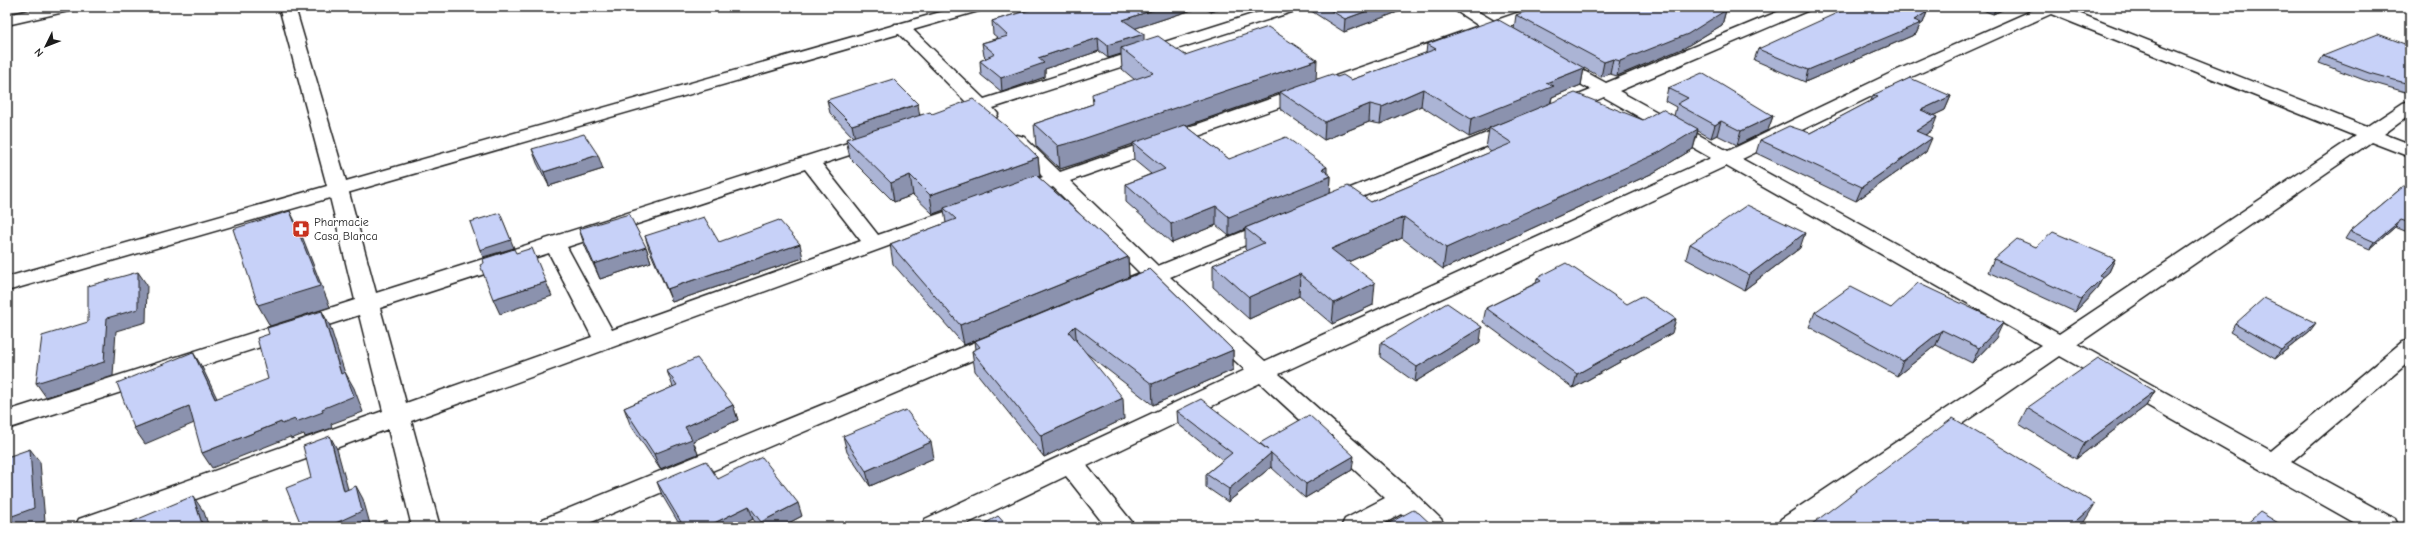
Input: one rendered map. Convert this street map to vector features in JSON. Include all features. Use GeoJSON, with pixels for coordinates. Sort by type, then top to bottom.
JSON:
{"type":"FeatureCollection","features":[{"type":"Feature","properties":{"kind":"street"},"geometry":{"type":"LineString","coordinates":[[7,20],[67,7]]}},
{"type":"Feature","properties":{"kind":"street"},"geometry":{"type":"LineString","coordinates":[[287,7],[369,304],[426,527]]}},
{"type":"Feature","properties":{"kind":"street"},"geometry":{"type":"LineString","coordinates":[[7,284],[976,7]]}},
{"type":"Feature","properties":{"kind":"street"},"geometry":{"type":"LineString","coordinates":[[936,120],[1292,7]]}},
{"type":"Feature","properties":{"kind":"street"},"geometry":{"type":"LineString","coordinates":[[1458,7],[1519,42]]}},
{"type":"Feature","properties":{"kind":"street"},"geometry":{"type":"LineString","coordinates":[[89,527],[994,201],[1550,7]]}},
{"type":"Feature","properties":{"kind":"street"},"geometry":{"type":"LineString","coordinates":[[1111,293],[1605,91],[1803,7]]}},
{"type":"Feature","properties":{"kind":"street"},"geometry":{"type":"LineString","coordinates":[[935,527],[1262,372],[1726,159],[1901,75],[2051,7],[2410,150]]}},
{"type":"Feature","properties":{"kind":"street"},"geometry":{"type":"LineString","coordinates":[[901,28],[1155,275],[1404,500],[1431,527]]}},
{"type":"Feature","properties":{"kind":"street"},"geometry":{"type":"LineString","coordinates":[[1539,53],[2385,527]]}},
{"type":"Feature","properties":{"kind":"street"},"geometry":{"type":"LineString","coordinates":[[1791,527],[2410,107]]}},
{"type":"Feature","properties":{"kind":"street"},"geometry":{"type":"LineString","coordinates":[[7,420],[891,135]]}},
{"type":"Feature","properties":{"kind":"street"},"geometry":{"type":"LineString","coordinates":[[809,161],[874,244]]}},
{"type":"Feature","properties":{"kind":"street"},"geometry":{"type":"LineString","coordinates":[[555,244],[606,341]]}},
{"type":"Feature","properties":{"kind":"street"},"geometry":{"type":"LineString","coordinates":[[553,527],[1015,333]]}},
{"type":"Feature","properties":{"kind":"street"},"geometry":{"type":"LineString","coordinates":[[2272,465],[2410,348]]}},
{"type":"Feature","properties":{"kind":"street"},"geometry":{"type":"LineString","coordinates":[[1070,463],[1122,527]]}},
{"type":"Feature","properties":{"kind":"street"},"geometry":{"type":"LineString","coordinates":[[1355,527],[1404,500]]}},
{"type":"Feature","properties":{"kind":"building"},"geometry":{"type":"Polygon","coordinates":[[[1039,7],[1162,7],[1123,20],[1144,34],[1107,45],[1098,38],[1038,58],[1044,63],[1001,78],[980,61],[995,54],[982,43],[1008,36],[992,21],[1039,7]]]}},
{"type":"Feature","properties":{"kind":"building"},"geometry":{"type":"Polygon","coordinates":[[[1325,7],[1378,7],[1345,19],[1325,7]]]}},
{"type":"Feature","properties":{"kind":"building"},"geometry":{"type":"Polygon","coordinates":[[[1537,7],[1717,7],[1726,10],[1688,34],[1620,61],[1613,59],[1604,62],[1516,15],[1537,7]]]}},
{"type":"Feature","properties":{"kind":"building"},"geometry":{"type":"Polygon","coordinates":[[[1850,7],[1915,7],[1927,12],[1914,20],[1921,23],[1808,70],[1758,49],[1850,7]]]}},
{"type":"Feature","properties":{"kind":"building"},"geometry":{"type":"Polygon","coordinates":[[[1497,19],[1584,68],[1546,83],[1554,86],[1471,119],[1423,89],[1382,107],[1370,104],[1325,122],[1280,92],[1332,74],[1337,77],[1343,75],[1351,80],[1436,49],[1427,44],[1497,19]]]}},
{"type":"Feature","properties":{"kind":"building"},"geometry":{"type":"Polygon","coordinates":[[[1268,27],[1317,60],[1077,141],[1058,146],[1034,124],[1093,104],[1092,94],[1153,73],[1121,48],[1158,36],[1185,55],[1268,27]]]}},
{"type":"Feature","properties":{"kind":"building"},"geometry":{"type":"Polygon","coordinates":[[[2378,34],[2410,46],[2409,84],[2369,73],[2323,56],[2378,34]]]}},
{"type":"Feature","properties":{"kind":"building"},"geometry":{"type":"Polygon","coordinates":[[[1702,73],[1773,116],[1741,131],[1721,121],[1715,125],[1677,104],[1688,98],[1668,88],[1702,73]]]}},
{"type":"Feature","properties":{"kind":"building"},"geometry":{"type":"Polygon","coordinates":[[[1910,78],[1951,96],[1921,110],[1937,117],[1916,131],[1932,138],[1862,187],[1760,140],[1789,126],[1810,133],[1878,97],[1873,95],[1910,78]]]}},
{"type":"Feature","properties":{"kind":"building"},"geometry":{"type":"Polygon","coordinates":[[[893,79],[918,104],[852,125],[827,100],[893,79]]]}},
{"type":"Feature","properties":{"kind":"building"},"geometry":{"type":"Polygon","coordinates":[[[1575,93],[1643,120],[1662,109],[1698,129],[1658,153],[1446,248],[1404,217],[1331,249],[1375,283],[1334,303],[1300,274],[1249,297],[1213,265],[1264,243],[1245,228],[1348,186],[1371,202],[1512,143],[1489,128],[1575,93]]]}},
{"type":"Feature","properties":{"kind":"building"},"geometry":{"type":"Polygon","coordinates":[[[973,99],[1006,126],[1038,157],[930,195],[910,175],[891,183],[846,139],[930,112],[932,114],[973,99]]]}},
{"type":"Feature","properties":{"kind":"building"},"geometry":{"type":"Polygon","coordinates":[[[1185,125],[1229,159],[1286,137],[1327,167],[1322,169],[1331,176],[1229,217],[1216,206],[1171,224],[1126,184],[1165,169],[1133,143],[1185,125]]]}},
{"type":"Feature","properties":{"kind":"building"},"geometry":{"type":"Polygon","coordinates":[[[584,134],[598,155],[544,172],[532,149],[584,134]]]}},
{"type":"Feature","properties":{"kind":"building"},"geometry":{"type":"Polygon","coordinates":[[[1036,175],[1128,257],[960,325],[890,244],[956,219],[944,208],[1036,175]]]}},
{"type":"Feature","properties":{"kind":"building"},"geometry":{"type":"Polygon","coordinates":[[[2410,181],[2410,223],[2401,220],[2375,242],[2350,231],[2410,181]]]}},
{"type":"Feature","properties":{"kind":"building"},"geometry":{"type":"Polygon","coordinates":[[[1747,205],[1805,233],[1749,275],[1690,244],[1747,205]]]}},
{"type":"Feature","properties":{"kind":"building"},"geometry":{"type":"Polygon","coordinates":[[[290,211],[320,286],[258,305],[233,229],[290,211]]]}},
{"type":"Feature","properties":{"kind":"building"},"geometry":{"type":"Polygon","coordinates":[[[500,213],[511,240],[480,250],[470,222],[500,213]]]}},
{"type":"Feature","properties":{"kind":"building"},"geometry":{"type":"Polygon","coordinates":[[[629,214],[646,247],[594,264],[579,229],[629,214]]]}},
{"type":"Feature","properties":{"kind":"building"},"geometry":{"type":"Polygon","coordinates":[[[704,217],[719,242],[779,220],[800,244],[667,289],[645,236],[704,217]]]}},
{"type":"Feature","properties":{"kind":"building"},"geometry":{"type":"Polygon","coordinates":[[[2053,232],[2115,259],[2099,275],[2103,277],[2081,299],[1994,259],[2017,239],[2036,247],[2053,232]]]}},
{"type":"Feature","properties":{"kind":"building"},"geometry":{"type":"Polygon","coordinates":[[[532,248],[546,282],[493,299],[480,265],[484,263],[483,259],[514,249],[516,253],[532,248]]]}},
{"type":"Feature","properties":{"kind":"building"},"geometry":{"type":"Polygon","coordinates":[[[1566,263],[1627,304],[1642,296],[1676,319],[1577,374],[1486,308],[1541,281],[1537,278],[1566,263]]]}},
{"type":"Feature","properties":{"kind":"building"},"geometry":{"type":"Polygon","coordinates":[[[1150,269],[1233,350],[1152,384],[1075,326],[1069,332],[1123,398],[1041,436],[972,351],[980,347],[975,341],[1150,269]]]}},
{"type":"Feature","properties":{"kind":"building"},"geometry":{"type":"Polygon","coordinates":[[[138,272],[138,309],[107,318],[104,362],[36,383],[42,336],[88,322],[88,286],[138,272]]]}},
{"type":"Feature","properties":{"kind":"building"},"geometry":{"type":"Polygon","coordinates":[[[1918,283],[2003,323],[1979,348],[1942,330],[1903,361],[1815,312],[1850,287],[1891,308],[1918,283]]]}},
{"type":"Feature","properties":{"kind":"building"},"geometry":{"type":"Polygon","coordinates":[[[2264,298],[2316,323],[2281,350],[2235,324],[2264,298]]]}},
{"type":"Feature","properties":{"kind":"building"},"geometry":{"type":"Polygon","coordinates":[[[1447,303],[1482,327],[1417,367],[1381,342],[1447,303]]]}},
{"type":"Feature","properties":{"kind":"building"},"geometry":{"type":"Polygon","coordinates":[[[322,311],[341,374],[345,372],[354,396],[322,409],[323,412],[296,422],[295,419],[282,424],[281,422],[202,453],[189,406],[134,428],[117,383],[193,352],[215,399],[268,379],[257,338],[269,334],[267,328],[322,311]]]}},
{"type":"Feature","properties":{"kind":"building"},"geometry":{"type":"Polygon","coordinates":[[[697,358],[733,405],[685,427],[692,439],[654,454],[624,408],[677,385],[667,371],[697,358]]]}},
{"type":"Feature","properties":{"kind":"building"},"geometry":{"type":"Polygon","coordinates":[[[2098,358],[2155,391],[2085,443],[2027,408],[2098,358]]]}},
{"type":"Feature","properties":{"kind":"building"},"geometry":{"type":"Polygon","coordinates":[[[1201,399],[1268,450],[1260,443],[1309,415],[1354,456],[1306,484],[1271,453],[1229,489],[1206,474],[1232,453],[1177,411],[1201,399]]]}},
{"type":"Feature","properties":{"kind":"building"},"geometry":{"type":"Polygon","coordinates":[[[906,410],[931,442],[866,471],[843,436],[906,410]]]}},
{"type":"Feature","properties":{"kind":"building"},"geometry":{"type":"Polygon","coordinates":[[[1953,418],[2095,504],[2069,527],[1808,527],[1953,418]]]}},
{"type":"Feature","properties":{"kind":"building"},"geometry":{"type":"Polygon","coordinates":[[[330,436],[344,491],[356,486],[362,511],[327,527],[302,527],[286,488],[311,478],[303,446],[330,436]]]}},
{"type":"Feature","properties":{"kind":"building"},"geometry":{"type":"Polygon","coordinates":[[[30,449],[34,508],[7,518],[7,457],[30,449]]]}},
{"type":"Feature","properties":{"kind":"building"},"geometry":{"type":"Polygon","coordinates":[[[762,457],[798,503],[761,522],[749,506],[706,527],[684,527],[657,482],[706,461],[718,479],[762,457]]]}},
{"type":"Feature","properties":{"kind":"building"},"geometry":{"type":"Polygon","coordinates":[[[193,496],[203,527],[129,527],[132,526],[131,522],[193,496]]]}},
{"type":"Feature","properties":{"kind":"building"},"geometry":{"type":"Polygon","coordinates":[[[1413,510],[1419,513],[1434,527],[1382,527],[1413,510]]]}},
{"type":"Feature","properties":{"kind":"building"},"geometry":{"type":"Polygon","coordinates":[[[2260,512],[2285,527],[2243,527],[2260,512]]]}},
{"type":"Feature","properties":{"kind":"building"},"geometry":{"type":"Polygon","coordinates":[[[998,516],[1008,527],[979,527],[998,516]]]}},
{"type":"Feature","properties":{"kind":"building"},"geometry":{"type":"Polygon","coordinates":[[[387,520],[388,527],[366,527],[387,520]]]}},
{"type":"Feature","properties":{"kind":"building"},"geometry":{"type":"Polygon","coordinates":[[[1094,522],[1099,527],[1085,527],[1094,522]]]}},
{"type":"Feature","properties":{"kind":"place","name":"Pharmacie Casa Blanca"},"geometry":{"type":"Point","coordinates":[301,229]}}]}
